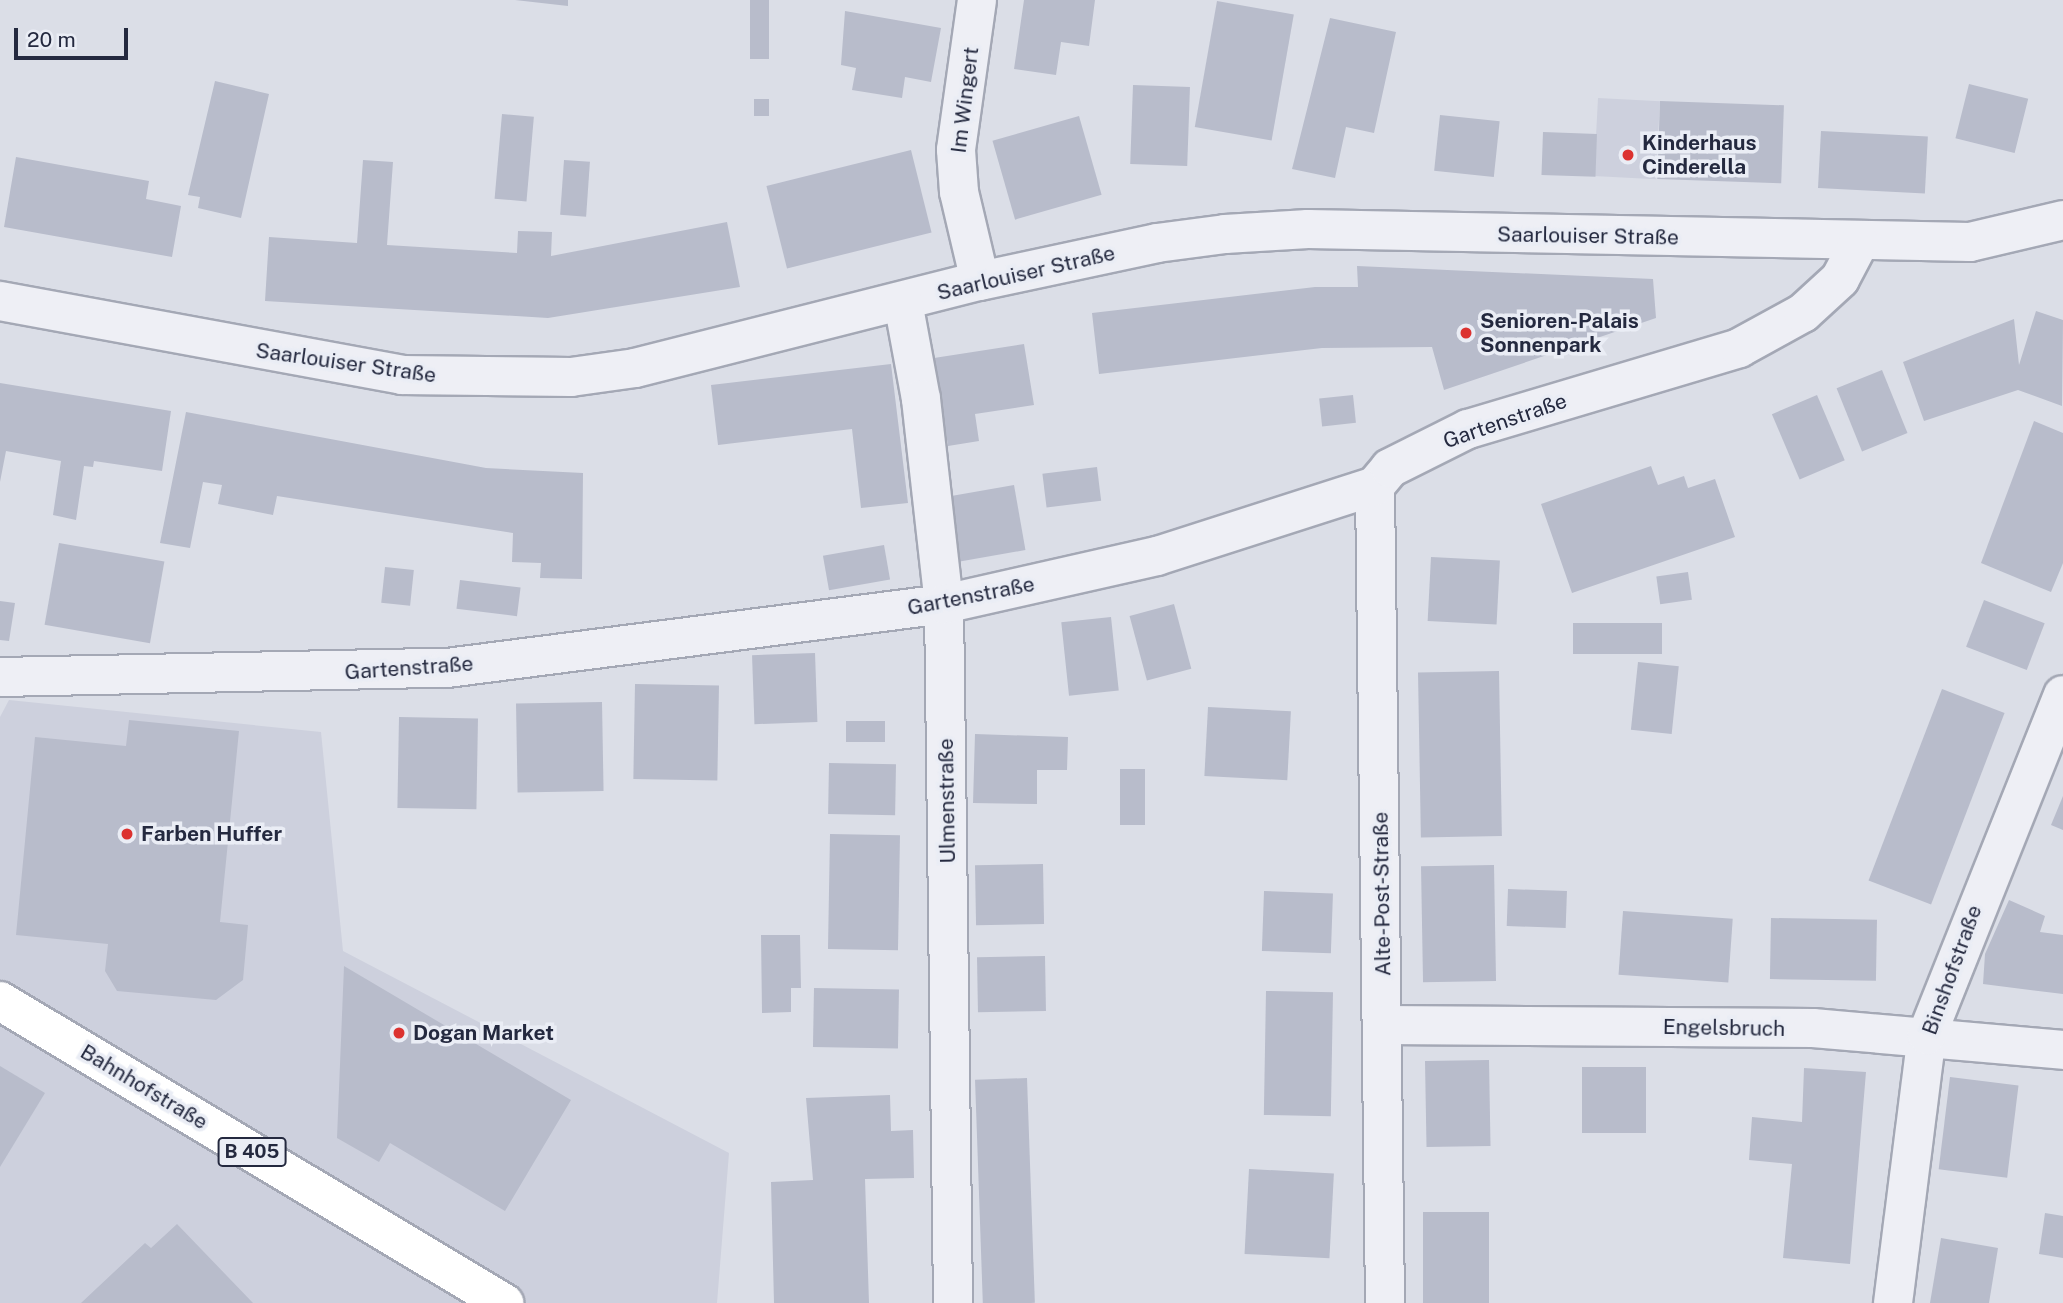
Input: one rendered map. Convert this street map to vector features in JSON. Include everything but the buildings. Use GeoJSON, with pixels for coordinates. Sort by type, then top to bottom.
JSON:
{"type":"FeatureCollection","features":[{"type":"Feature","properties":{"kind":"main road","name":"Bahnhofstraße"},"geometry":{"type":"LineString","coordinates":[[0,1001],[504,1303]]}},
{"type":"Feature","properties":{"kind":"street","name":"Im Wingert"},"geometry":{"type":"LineString","coordinates":[[977,0],[956,150],[959,192],[980,281]]}},
{"type":"Feature","properties":{"kind":"street","name":"Saarlouiser Straße"},"geometry":{"type":"LineString","coordinates":[[0,301],[281,356],[402,375],[496,380],[635,368],[980,281],[1157,243],[1308,229],[1859,243],[1970,242],[2063,220]]}},
{"type":"Feature","properties":{"kind":"street","name":"Gartenstraße"},"geometry":{"type":"LineString","coordinates":[[0,677],[447,668],[944,604],[1157,556],[1375,486],[1390,468],[1468,429],[1739,348],[1803,313],[1840,279],[1859,243]]}},
{"type":"Feature","properties":{"kind":"street","name":"Ulmenstraße"},"geometry":{"type":"LineString","coordinates":[[904,302],[921,399],[944,604],[953,1303]]}},
{"type":"Feature","properties":{"kind":"street","name":"Alte-Post-Straße"},"geometry":{"type":"LineString","coordinates":[[1375,486],[1384,1025],[1385,1303]]}},
{"type":"Feature","properties":{"kind":"street","name":"Binshofstraße"},"geometry":{"type":"LineString","coordinates":[[1893,1303],[1927,1035],[2063,695]]}},
{"type":"Feature","properties":{"kind":"street","name":"Engelsbruch"},"geometry":{"type":"LineString","coordinates":[[1384,1025],[1927,1035],[2063,1050]]}},
{"type":"Feature","properties":{"kind":"shaded area","name":"Kinderhaus Cinderella"},"geometry":{"type":"Polygon","coordinates":[[[1598,98],[1660,101],[1656,179],[1594,176],[1598,98]]]}},
{"type":"Feature","properties":{"kind":"shaded area"},"geometry":{"type":"Polygon","coordinates":[[[9,700],[321,732],[343,951],[729,1153],[717,1303],[0,1303],[0,717],[9,700]]]}},
{"type":"Feature","properties":{"kind":"place","name":"Kinderhaus Cinderella"},"geometry":{"type":"Point","coordinates":[1628,155]}},
{"type":"Feature","properties":{"kind":"place","name":"Senioren-Palais Sonnenpark"},"geometry":{"type":"Point","coordinates":[1466,333]}},
{"type":"Feature","properties":{"kind":"place","name":"Farben Huffer"},"geometry":{"type":"Point","coordinates":[127,834]}},
{"type":"Feature","properties":{"kind":"place","name":"Dogan Market"},"geometry":{"type":"Point","coordinates":[399,1033]}}]}
